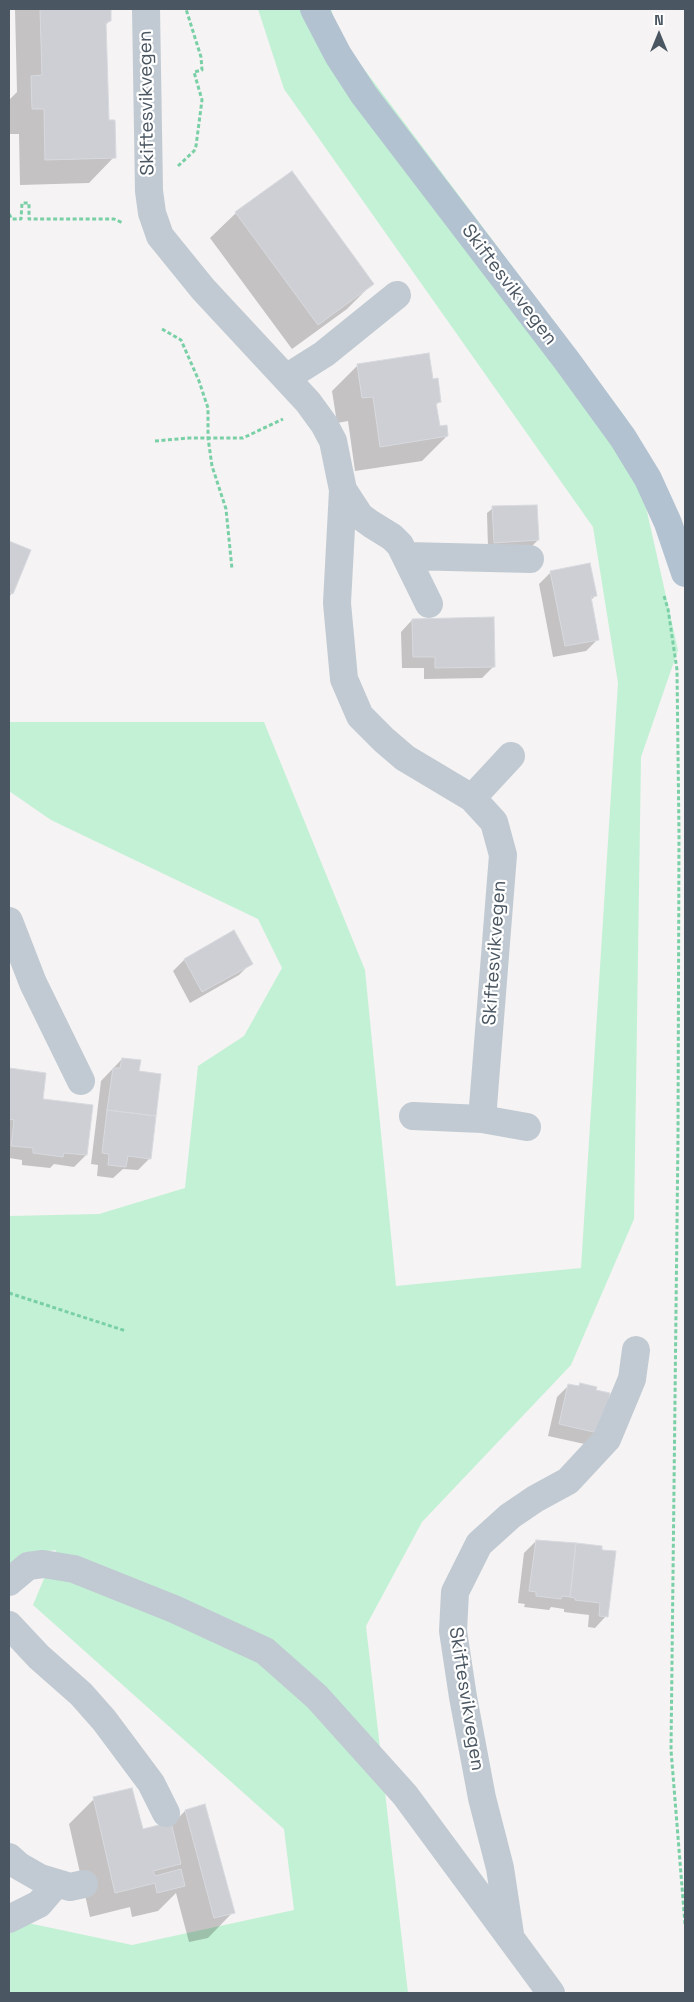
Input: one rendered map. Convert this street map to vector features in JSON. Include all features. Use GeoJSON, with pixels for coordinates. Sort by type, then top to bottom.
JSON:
{"type":"FeatureCollection","features":[{"type":"Feature","properties":{"kind":"main road","name":"Skiftesvikvegen"},"geometry":{"type":"LineString","coordinates":[[314,9],[338,55],[364,95],[567,361],[623,438],[648,479],[668,523],[685,573]]}},
{"type":"Feature","properties":{"kind":"street","name":"Skiftesvikvegen"},"geometry":{"type":"LineString","coordinates":[[146,9],[149,177],[152,213],[160,236],[203,289],[308,402],[324,424],[333,441],[344,490],[337,603],[344,680],[360,716],[384,740],[405,758],[472,798],[494,822],[503,855],[482,1119]]}},
{"type":"Feature","properties":{"kind":"street"},"geometry":{"type":"LineString","coordinates":[[286,378],[324,354],[397,295]]}},
{"type":"Feature","properties":{"kind":"street","name":"Skiftesvikvegen"},"geometry":{"type":"LineString","coordinates":[[344,490],[360,516],[392,537],[407,556],[429,604]]}},
{"type":"Feature","properties":{"kind":"street"},"geometry":{"type":"LineString","coordinates":[[407,556],[530,558]]}},
{"type":"Feature","properties":{"kind":"street"},"geometry":{"type":"LineString","coordinates":[[472,798],[511,756]]}},
{"type":"Feature","properties":{"kind":"street"},"geometry":{"type":"LineString","coordinates":[[9,921],[33,983],[81,1081]]}},
{"type":"Feature","properties":{"kind":"street"},"geometry":{"type":"LineString","coordinates":[[412,1116],[482,1119],[527,1127]]}},
{"type":"Feature","properties":{"kind":"street","name":"Skiftesvikvegen"},"geometry":{"type":"LineString","coordinates":[[510,1938],[500,1868],[482,1798],[463,1697],[453,1631],[455,1592],[479,1544],[510,1516],[535,1499],[568,1482],[607,1439],[632,1379],[636,1350]]}},
{"type":"Feature","properties":{"kind":"street","name":"Skiftesvikvegen"},"geometry":{"type":"LineString","coordinates":[[9,1582],[28,1566],[43,1564],[74,1569],[174,1609],[265,1651],[317,1697],[405,1795],[551,1993]]}},
{"type":"Feature","properties":{"kind":"street"},"geometry":{"type":"LineString","coordinates":[[9,1625],[39,1657],[81,1694],[104,1720],[151,1783],[166,1813]]}},
{"type":"Feature","properties":{"kind":"street"},"geometry":{"type":"LineString","coordinates":[[9,1857],[40,1878],[70,1887],[84,1884]]}},
{"type":"Feature","properties":{"kind":"street"},"geometry":{"type":"LineString","coordinates":[[9,1920],[39,1904],[57,1883]]}},
{"type":"Feature","properties":{"kind":"path"},"geometry":{"type":"LineString","coordinates":[[149,177],[166,174],[174,170],[194,151],[196,146],[202,100],[194,72],[202,70],[201,56],[186,9]]}},
{"type":"Feature","properties":{"kind":"path"},"geometry":{"type":"LineString","coordinates":[[9,214],[12,219],[21,218],[22,203],[29,203],[29,219],[114,218],[124,223]]}},
{"type":"Feature","properties":{"kind":"path"},"geometry":{"type":"LineString","coordinates":[[162,329],[181,340],[191,361],[208,408],[208,438],[212,466],[226,510],[232,569]]}},
{"type":"Feature","properties":{"kind":"path"},"geometry":{"type":"LineString","coordinates":[[155,441],[243,438],[288,417]]}},
{"type":"Feature","properties":{"kind":"path"},"geometry":{"type":"LineString","coordinates":[[662,591],[668,609],[677,670],[679,835],[678,1136],[671,1750],[685,1924]]}},
{"type":"Feature","properties":{"kind":"path"},"geometry":{"type":"LineString","coordinates":[[9,1293],[126,1331]]}},
{"type":"Feature","properties":{"kind":"green space"},"geometry":{"type":"Polygon","coordinates":[[[258,9],[331,9],[340,37],[626,418],[678,650],[641,757],[634,1219],[571,1365],[422,1522],[366,1626],[408,1993],[9,1993],[9,1919],[132,1945],[294,1910],[284,1829],[33,1605],[56,1550],[22,1555],[9,1566],[9,1216],[99,1214],[185,1188],[198,1066],[244,1036],[282,968],[258,919],[51,820],[9,791],[9,722],[264,722],[365,970],[396,1286],[581,1268],[618,683],[593,527],[284,89],[258,9]]]}},
{"type":"Feature","properties":{"kind":"building"},"geometry":{"type":"Polygon","coordinates":[[[40,9],[111,9],[111,21],[106,22],[109,120],[115,120],[116,158],[45,160],[44,109],[32,109],[31,76],[42,75],[40,9]]]}},
{"type":"Feature","properties":{"kind":"building"},"geometry":{"type":"Polygon","coordinates":[[[292,171],[374,284],[318,325],[235,212],[292,171]]]}},
{"type":"Feature","properties":{"kind":"building"},"geometry":{"type":"Polygon","coordinates":[[[429,353],[433,379],[438,378],[441,402],[436,403],[440,426],[447,425],[448,436],[380,447],[373,397],[362,398],[357,364],[429,353]]]}},
{"type":"Feature","properties":{"kind":"building"},"geometry":{"type":"Polygon","coordinates":[[[537,505],[539,540],[494,543],[492,506],[537,505]]]}},
{"type":"Feature","properties":{"kind":"building"},"geometry":{"type":"Polygon","coordinates":[[[9,541],[31,550],[13,594],[9,592],[9,541]]]}},
{"type":"Feature","properties":{"kind":"building"},"geometry":{"type":"Polygon","coordinates":[[[590,563],[597,596],[591,597],[599,640],[565,646],[550,571],[590,563]]]}},
{"type":"Feature","properties":{"kind":"building"},"geometry":{"type":"Polygon","coordinates":[[[494,617],[495,667],[435,668],[435,657],[413,657],[412,619],[494,617]]]}},
{"type":"Feature","properties":{"kind":"building"},"geometry":{"type":"Polygon","coordinates":[[[234,930],[253,964],[202,992],[184,959],[234,930]]]}},
{"type":"Feature","properties":{"kind":"building"},"geometry":{"type":"Polygon","coordinates":[[[122,1058],[141,1060],[139,1071],[161,1074],[156,1116],[107,1110],[113,1068],[120,1068],[122,1058]]]}},
{"type":"Feature","properties":{"kind":"building"},"geometry":{"type":"Polygon","coordinates":[[[9,1068],[46,1073],[43,1099],[93,1105],[87,1155],[64,1153],[63,1157],[33,1153],[33,1148],[11,1146],[14,1120],[9,1119],[9,1068]]]}},
{"type":"Feature","properties":{"kind":"building"},"geometry":{"type":"Polygon","coordinates":[[[107,1110],[156,1116],[151,1159],[128,1156],[126,1167],[108,1165],[109,1154],[102,1153],[107,1110]]]}},
{"type":"Feature","properties":{"kind":"building"},"geometry":{"type":"Polygon","coordinates":[[[580,1383],[597,1387],[596,1390],[610,1393],[602,1434],[559,1424],[568,1384],[579,1386],[580,1383]]]}},
{"type":"Feature","properties":{"kind":"building"},"geometry":{"type":"Polygon","coordinates":[[[536,1540],[576,1543],[570,1597],[562,1596],[561,1599],[536,1596],[536,1592],[529,1591],[536,1540]]]}},
{"type":"Feature","properties":{"kind":"building"},"geometry":{"type":"Polygon","coordinates":[[[576,1543],[602,1546],[602,1550],[616,1551],[608,1617],[599,1616],[600,1603],[575,1600],[575,1598],[570,1597],[576,1543]]]}},
{"type":"Feature","properties":{"kind":"building"},"geometry":{"type":"Polygon","coordinates":[[[132,1788],[143,1829],[171,1822],[181,1864],[153,1871],[155,1876],[181,1869],[185,1886],[157,1893],[155,1883],[115,1893],[93,1797],[132,1788]]]}},
{"type":"Feature","properties":{"kind":"building"},"geometry":{"type":"Polygon","coordinates":[[[205,1804],[235,1913],[214,1918],[185,1810],[205,1804]]]}}]}
